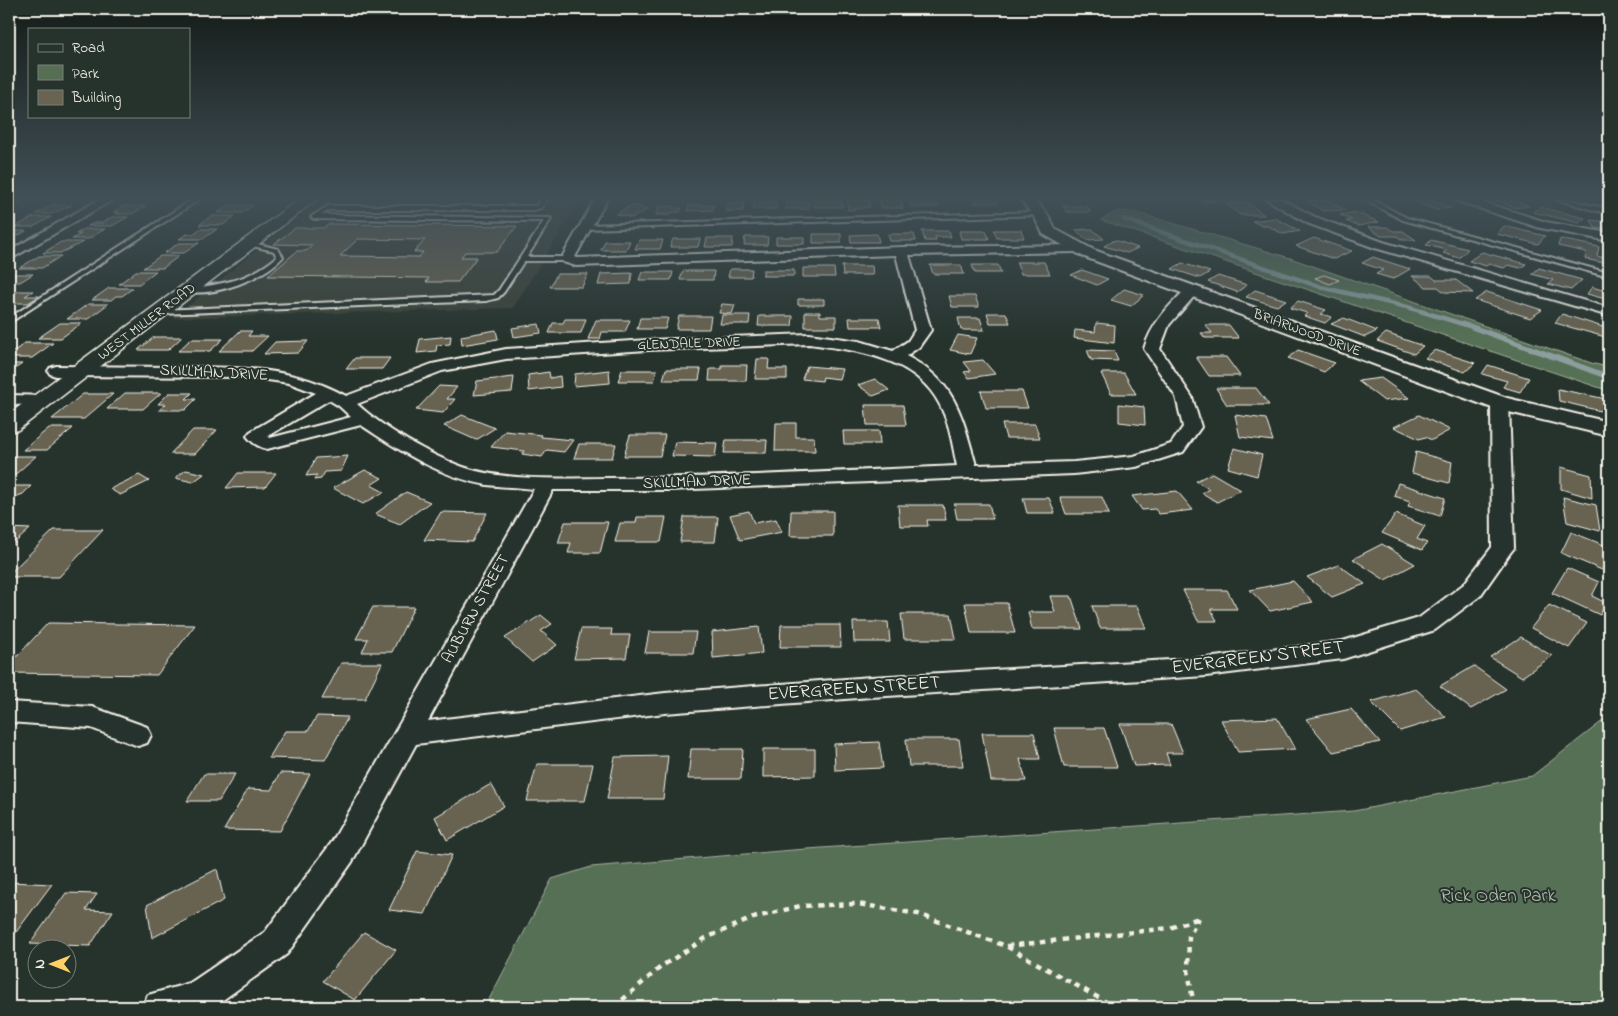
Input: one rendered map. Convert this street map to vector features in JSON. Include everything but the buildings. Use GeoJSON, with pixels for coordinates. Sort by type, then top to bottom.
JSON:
{"type":"FeatureCollection","features":[{"type":"Feature","properties":{"kind":"main road","name":"WEST MILLER ROAD"},"geometry":{"type":"LineString","coordinates":[[11,402],[226,246]]}},
{"type":"Feature","properties":{"kind":"main road","name":"WEST MILLER ROAD"},"geometry":{"type":"LineString","coordinates":[[9,425],[247,246]]}},
{"type":"Feature","properties":{"kind":"street"},"geometry":{"type":"LineString","coordinates":[[9,256],[26,246]]}},
{"type":"Feature","properties":{"kind":"street"},"geometry":{"type":"LineString","coordinates":[[575,246],[568,259],[576,262],[902,251],[1076,248]]}},
{"type":"Feature","properties":{"kind":"street","name":"BRIARWOOD DRIVE"},"geometry":{"type":"LineString","coordinates":[[1073,246],[1191,292],[1500,402],[1609,429]]}},
{"type":"Feature","properties":{"kind":"street"},"geometry":{"type":"LineString","coordinates":[[1384,246],[1554,298],[1609,312]]}},
{"type":"Feature","properties":{"kind":"street"},"geometry":{"type":"LineString","coordinates":[[895,357],[914,344],[923,330],[902,251]]}},
{"type":"Feature","properties":{"kind":"street","name":"SKILLMAN DRIVE"},"geometry":{"type":"LineString","coordinates":[[56,371],[246,372],[292,379],[330,393],[345,402],[364,418],[424,456],[456,471],[487,479],[546,484],[668,484],[1074,468],[1136,461],[1177,448],[1192,427],[1184,397],[1152,349],[1161,324],[1191,292]]}},
{"type":"Feature","properties":{"kind":"street","name":"GLENDALE DRIVE"},"geometry":{"type":"LineString","coordinates":[[345,402],[438,367],[506,354],[648,345],[809,339],[859,346],[895,357],[911,365],[933,381],[953,413],[968,471]]}},
{"type":"Feature","properties":{"kind":"street"},"geometry":{"type":"LineString","coordinates":[[330,393],[256,436],[267,444],[364,418]]}},
{"type":"Feature","properties":{"kind":"street"},"geometry":{"type":"LineString","coordinates":[[11,402],[42,400]]}},
{"type":"Feature","properties":{"kind":"street","name":"EVERGREEN STREET"},"geometry":{"type":"LineString","coordinates":[[407,734],[665,703],[871,687],[1206,667],[1343,650],[1427,624],[1472,590],[1503,548],[1500,402]]}},
{"type":"Feature","properties":{"kind":"street","name":"AUBURN STREET"},"geometry":{"type":"LineString","coordinates":[[407,734],[546,484]]}},
{"type":"Feature","properties":{"kind":"street"},"geometry":{"type":"LineString","coordinates":[[9,712],[92,718],[138,735]]}},
{"type":"Feature","properties":{"kind":"street"},"geometry":{"type":"LineString","coordinates":[[160,1007],[197,998],[276,943],[342,852],[407,734]]}},
{"type":"Feature","properties":{"kind":"lane"},"geometry":{"type":"LineString","coordinates":[[9,321],[124,246]]}},
{"type":"Feature","properties":{"kind":"lane"},"geometry":{"type":"LineString","coordinates":[[189,291],[219,288],[242,281],[266,270],[280,256],[276,250],[260,246]]}},
{"type":"Feature","properties":{"kind":"lane"},"geometry":{"type":"LineString","coordinates":[[161,312],[486,299],[496,297],[502,291],[530,246]]}},
{"type":"Feature","properties":{"kind":"lane"},"geometry":{"type":"LineString","coordinates":[[1505,246],[1609,275]]}},
{"type":"Feature","properties":{"kind":"lane"},"geometry":{"type":"LineString","coordinates":[[523,258],[568,259]]}},
{"type":"Feature","properties":{"kind":"path"},"geometry":{"type":"LineString","coordinates":[[614,1007],[662,966],[706,938],[753,918],[800,906],[858,904],[918,914],[1006,946],[1115,1007]]}},
{"type":"Feature","properties":{"kind":"path"},"geometry":{"type":"LineString","coordinates":[[1006,946],[1170,928],[1199,918],[1189,936],[1188,970],[1194,1007]]}},
{"type":"Feature","properties":{"kind":"shaded area"},"geometry":{"type":"Polygon","coordinates":[[[261,246],[551,246],[513,308],[173,318],[261,246]]]}},
{"type":"Feature","properties":{"kind":"green space"},"geometry":{"type":"Polygon","coordinates":[[[1179,246],[1251,246],[1290,258],[1594,364],[1609,367],[1609,391],[1179,246]]]}},
{"type":"Feature","properties":{"kind":"green space","name":"Rick Oden Park"},"geometry":{"type":"Polygon","coordinates":[[[1609,716],[1609,1007],[485,1007],[552,879],[591,867],[793,850],[1354,811],[1532,776],[1609,716]]]}},
{"type":"Feature","properties":{"kind":"waterway"},"geometry":{"type":"LineString","coordinates":[[1203,246],[1321,287],[1407,307],[1476,328]]}},
{"type":"Feature","properties":{"kind":"waterway"},"geometry":{"type":"LineString","coordinates":[[1472,327],[1609,377]]}}]}
